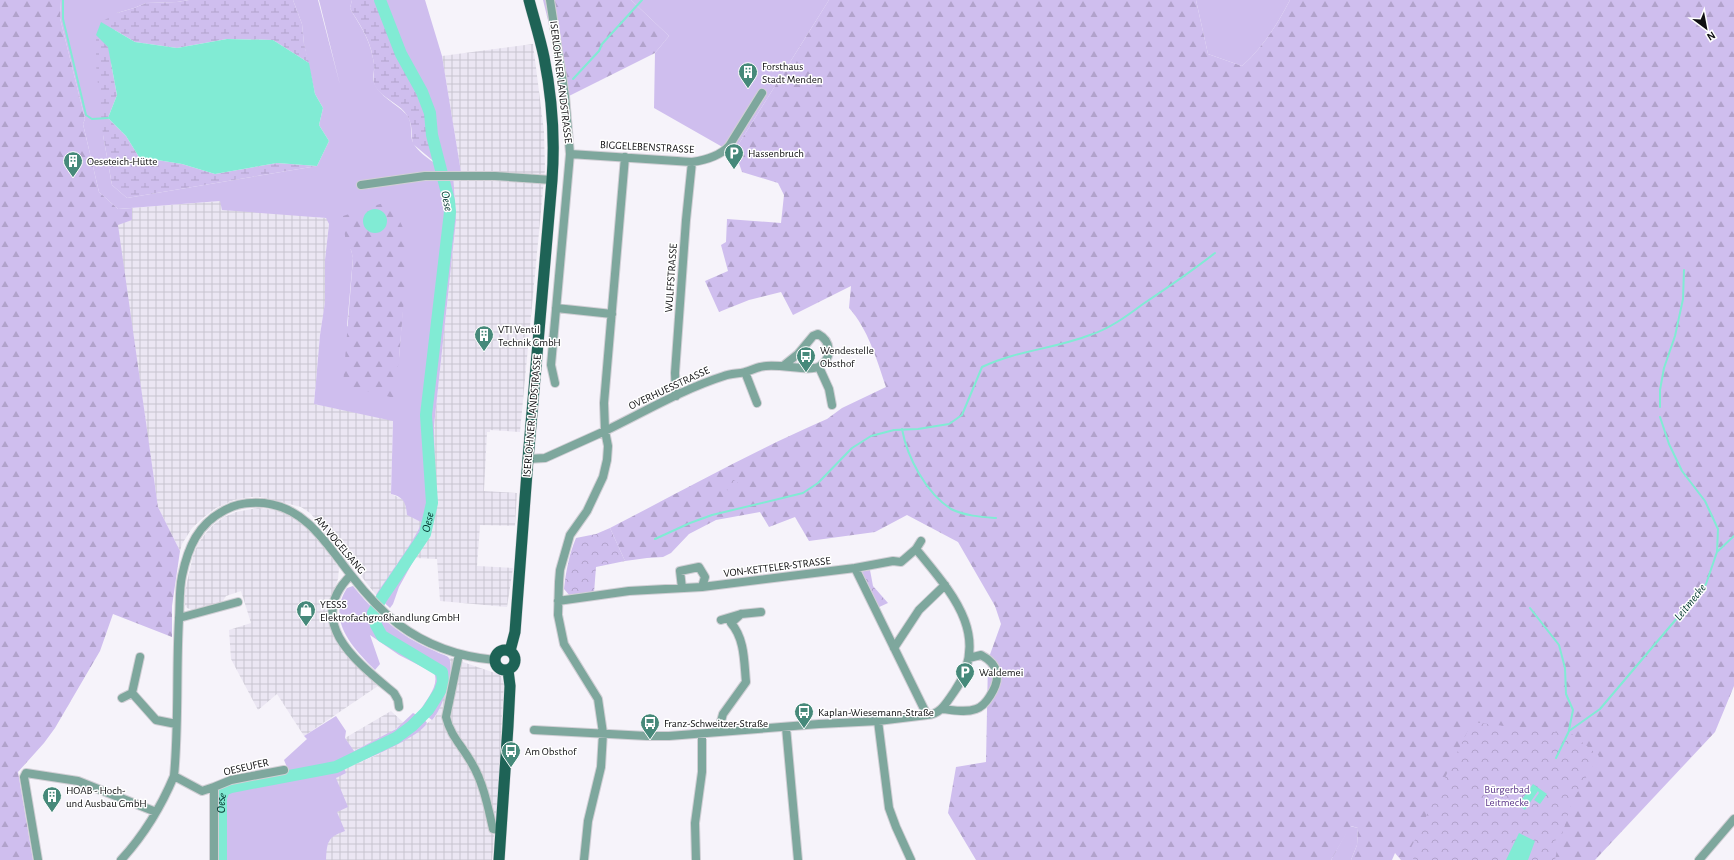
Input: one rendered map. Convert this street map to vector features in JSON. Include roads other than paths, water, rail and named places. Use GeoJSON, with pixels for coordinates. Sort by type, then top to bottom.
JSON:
{"type":"FeatureCollection","features":[{"type":"Feature","properties":{"kind":"main road","name":"ISERLOHNER LANDSTRASSE"},"geometry":{"type":"LineString","coordinates":[[510,651],[515,632],[552,180],[552,133],[549,86],[544,56],[529,0]]}},
{"type":"Feature","properties":{"kind":"main road"},"geometry":{"type":"LineString","coordinates":[[501,650],[510,651],[514,654],[516,661],[513,667],[508,670],[498,668],[495,660],[496,655],[501,650]]}},
{"type":"Feature","properties":{"kind":"main road"},"geometry":{"type":"LineString","coordinates":[[499,860],[510,686],[508,670]]}},
{"type":"Feature","properties":{"kind":"street","name":"ISERLOHNER LANDSTRASSE"},"geometry":{"type":"LineString","coordinates":[[550,0],[565,96],[570,154],[551,366],[555,383]]}},
{"type":"Feature","properties":{"kind":"street","name":"BIGGELEBENSTRASSE"},"geometry":{"type":"LineString","coordinates":[[570,154],[692,162],[711,157],[725,151],[762,94]]}},
{"type":"Feature","properties":{"kind":"street"},"geometry":{"type":"LineString","coordinates":[[584,860],[588,821],[601,767],[603,733],[598,699],[564,644],[558,615],[558,601],[560,570],[570,535],[587,511],[603,477],[607,460],[608,446],[604,431],[604,403],[625,157]]}},
{"type":"Feature","properties":{"kind":"street","name":"WULFFSTRASSE"},"geometry":{"type":"LineString","coordinates":[[676,396],[675,373],[686,220],[692,162]]}},
{"type":"Feature","properties":{"kind":"street"},"geometry":{"type":"LineString","coordinates":[[361,185],[430,176],[495,176],[552,180]]}},
{"type":"Feature","properties":{"kind":"street"},"geometry":{"type":"LineString","coordinates":[[556,308],[612,314]]}},
{"type":"Feature","properties":{"kind":"street"},"geometry":{"type":"LineString","coordinates":[[783,366],[798,354],[813,336],[818,334],[825,338],[829,346],[829,353],[825,361],[819,367],[829,390],[832,405]]}},
{"type":"Feature","properties":{"kind":"street","name":"OVERHUESSTRASSE"},"geometry":{"type":"LineString","coordinates":[[604,431],[676,396],[726,375],[745,372],[761,366],[783,366],[807,369],[819,367]]}},
{"type":"Feature","properties":{"kind":"street"},"geometry":{"type":"LineString","coordinates":[[745,372],[757,403]]}},
{"type":"Feature","properties":{"kind":"street"},"geometry":{"type":"LineString","coordinates":[[528,459],[545,458],[551,456],[604,431]]}},
{"type":"Feature","properties":{"kind":"street","name":"AM VOGELSANG"},"geometry":{"type":"LineString","coordinates":[[174,776],[181,578],[191,543],[204,524],[221,512],[245,503],[273,504],[287,509],[301,517],[327,543],[372,600],[408,632],[432,644],[459,654],[495,660]]}},
{"type":"Feature","properties":{"kind":"street"},"geometry":{"type":"LineString","coordinates":[[921,541],[916,549],[901,562],[892,561],[855,568],[927,715]]}},
{"type":"Feature","properties":{"kind":"street"},"geometry":{"type":"LineString","coordinates":[[534,730],[647,736],[702,734],[878,721],[938,713],[963,679],[969,658],[968,629],[959,605],[916,549]]}},
{"type":"Feature","properties":{"kind":"street"},"geometry":{"type":"LineString","coordinates":[[682,588],[680,571],[699,567],[705,578],[702,587]]}},
{"type":"Feature","properties":{"kind":"street","name":"VON-KETTELER-STRASSE"},"geometry":{"type":"LineString","coordinates":[[558,601],[629,591],[702,587],[855,568]]}},
{"type":"Feature","properties":{"kind":"street"},"geometry":{"type":"LineString","coordinates":[[351,575],[337,590],[333,601],[332,612],[334,625],[347,650],[373,676],[394,693],[398,700],[399,707]]}},
{"type":"Feature","properties":{"kind":"street"},"geometry":{"type":"LineString","coordinates":[[894,648],[919,610],[945,585]]}},
{"type":"Feature","properties":{"kind":"street"},"geometry":{"type":"LineString","coordinates":[[179,618],[238,602]]}},
{"type":"Feature","properties":{"kind":"street"},"geometry":{"type":"LineString","coordinates":[[721,620],[741,614],[761,612]]}},
{"type":"Feature","properties":{"kind":"street"},"geometry":{"type":"LineString","coordinates":[[718,732],[722,714],[746,682],[742,644],[736,629],[730,623],[741,614]]}},
{"type":"Feature","properties":{"kind":"street"},"geometry":{"type":"LineString","coordinates":[[459,654],[446,717],[448,726],[453,736],[472,763],[482,788],[493,829],[501,830]]}},
{"type":"Feature","properties":{"kind":"street"},"geometry":{"type":"LineString","coordinates":[[942,709],[965,711],[978,708],[987,700],[994,689],[997,679],[996,669],[991,660],[981,655],[969,658]]}},
{"type":"Feature","properties":{"kind":"street"},"geometry":{"type":"LineString","coordinates":[[132,693],[140,657]]}},
{"type":"Feature","properties":{"kind":"street"},"geometry":{"type":"LineString","coordinates":[[132,693],[156,720],[176,724]]}},
{"type":"Feature","properties":{"kind":"street"},"geometry":{"type":"LineString","coordinates":[[122,698],[132,693]]}},
{"type":"Feature","properties":{"kind":"street"},"geometry":{"type":"LineString","coordinates":[[878,721],[890,808],[896,827],[911,860]]}},
{"type":"Feature","properties":{"kind":"street"},"geometry":{"type":"LineString","coordinates":[[786,727],[798,860]]}},
{"type":"Feature","properties":{"kind":"street"},"geometry":{"type":"LineString","coordinates":[[696,860],[695,823],[702,772],[702,734]]}},
{"type":"Feature","properties":{"kind":"street","name":"OESEUFER"},"geometry":{"type":"LineString","coordinates":[[214,860],[214,787],[231,780],[284,770]]}},
{"type":"Feature","properties":{"kind":"street"},"geometry":{"type":"LineString","coordinates":[[38,860],[24,777],[26,773],[78,781],[156,812]]}},
{"type":"Feature","properties":{"kind":"street"},"geometry":{"type":"LineString","coordinates":[[121,860],[140,838],[156,812],[174,776],[202,791],[214,787]]}},
{"type":"Feature","properties":{"kind":"street"},"geometry":{"type":"LineString","coordinates":[[1699,860],[1734,819]]}},
{"type":"Feature","properties":{"kind":"waterway"},"geometry":{"type":"LineString","coordinates":[[63,0],[63,19],[86,115],[92,119],[108,118]]}},
{"type":"Feature","properties":{"kind":"waterway","name":"Oese"},"geometry":{"type":"LineString","coordinates":[[221,860],[221,798],[224,790],[231,787],[336,767],[396,738],[412,726],[428,710],[440,691],[443,682],[442,672],[382,636],[376,625],[373,613],[425,534],[432,503],[426,415],[450,212],[449,201],[432,135],[430,113],[422,92],[401,54],[380,0]]}},
{"type":"Feature","properties":{"kind":"waterway"},"geometry":{"type":"LineString","coordinates":[[573,79],[642,0]]}},
{"type":"Feature","properties":{"kind":"waterway"},"geometry":{"type":"LineString","coordinates":[[655,539],[712,515],[803,493],[818,483],[852,448],[871,436],[894,430],[918,429],[949,424],[962,415],[982,367],[1022,353],[1076,340],[1111,326],[1215,253]]}},
{"type":"Feature","properties":{"kind":"waterway","name":"Leitmecke"},"geometry":{"type":"LineString","coordinates":[[1660,407],[1660,390],[1664,368],[1675,336],[1683,299],[1684,270]]}},
{"type":"Feature","properties":{"kind":"waterway","name":"Leitmecke"},"geometry":{"type":"LineString","coordinates":[[1556,758],[1569,731],[1600,709],[1706,584],[1717,552],[1718,529],[1705,501],[1682,471],[1669,444],[1660,417]]}},
{"type":"Feature","properties":{"kind":"waterway"},"geometry":{"type":"LineString","coordinates":[[902,429],[908,451],[919,474],[942,502],[951,509],[962,513],[974,516],[996,518]]}},
{"type":"Feature","properties":{"kind":"waterway"},"geometry":{"type":"LineString","coordinates":[[1717,552],[1734,536]]}},
{"type":"Feature","properties":{"kind":"waterway"},"geometry":{"type":"LineString","coordinates":[[1530,608],[1559,645],[1565,668],[1566,694],[1573,710],[1569,730]]}},
{"type":"Feature","properties":{"kind":"place","name":"Forsthaus Stadt Menden"},"geometry":{"type":"Point","coordinates":[748,89]}},
{"type":"Feature","properties":{"kind":"place","name":"Hassenbruch"},"geometry":{"type":"Point","coordinates":[734,170]}},
{"type":"Feature","properties":{"kind":"place","name":"Oeseteich-Hütte"},"geometry":{"type":"Point","coordinates":[73,178]}},
{"type":"Feature","properties":{"kind":"place","name":"VTI Ventil Technik GmbH"},"geometry":{"type":"Point","coordinates":[484,352]}},
{"type":"Feature","properties":{"kind":"place","name":"Wendestelle Obsthof"},"geometry":{"type":"Point","coordinates":[806,373]}},
{"type":"Feature","properties":{"kind":"place","name":"YESSS Elektrofachgroßhandlung GmbH"},"geometry":{"type":"Point","coordinates":[306,627]}},
{"type":"Feature","properties":{"kind":"place","name":"Waldemei"},"geometry":{"type":"Point","coordinates":[965,689]}},
{"type":"Feature","properties":{"kind":"place","name":"Kaplan-Wiesemann-Straße"},"geometry":{"type":"Point","coordinates":[804,729]}},
{"type":"Feature","properties":{"kind":"place","name":"Franz-Schweitzer-Straße"},"geometry":{"type":"Point","coordinates":[650,740]}},
{"type":"Feature","properties":{"kind":"place","name":"Am Obsthof"},"geometry":{"type":"Point","coordinates":[511,768]}},
{"type":"Feature","properties":{"kind":"place","name":"HOAB - Hoch- und Ausbau GmbH"},"geometry":{"type":"Point","coordinates":[52,813]}},
{"type":"Feature","properties":{"kind":"park label","name":"Bürgerbad Leitmecke"},"geometry":{"type":"Point","coordinates":[1507,795]}}]}
